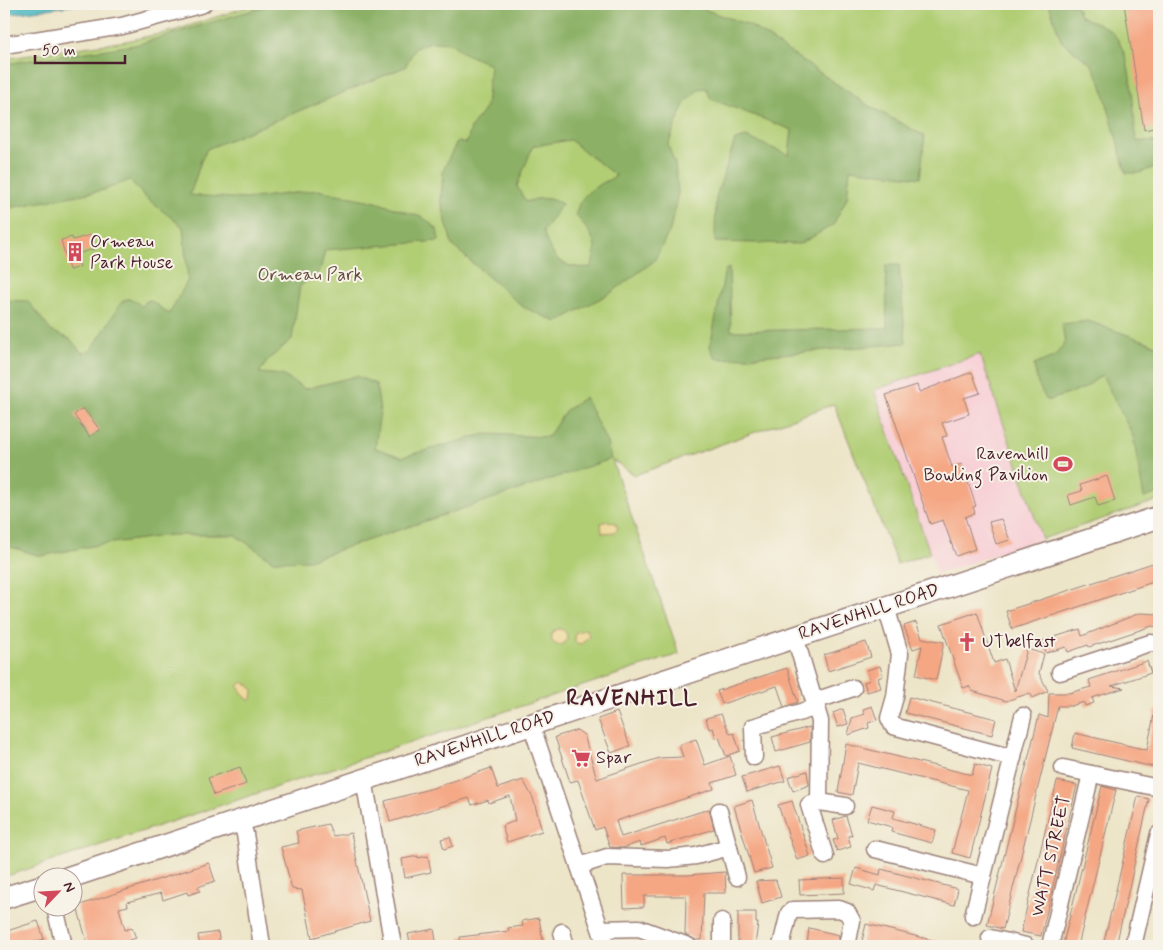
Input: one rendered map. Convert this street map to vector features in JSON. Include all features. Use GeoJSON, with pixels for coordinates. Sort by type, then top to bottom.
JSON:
{"type":"FeatureCollection","features":[{"type":"Feature","properties":{"kind":"main road","name":"RAVENHILL ROAD"},"geometry":{"type":"LineString","coordinates":[[82,873],[1159,517]]}},
{"type":"Feature","properties":{"kind":"main road"},"geometry":{"type":"LineString","coordinates":[[4,898],[32,889]]}},
{"type":"Feature","properties":{"kind":"street"},"geometry":{"type":"LineString","coordinates":[[4,45],[122,26],[203,4]]}},
{"type":"Feature","properties":{"kind":"street"},"geometry":{"type":"LineString","coordinates":[[886,607],[900,654],[895,697],[889,718],[893,726],[1013,758]]}},
{"type":"Feature","properties":{"kind":"street"},"geometry":{"type":"LineString","coordinates":[[795,637],[816,704],[821,733],[819,802]]}},
{"type":"Feature","properties":{"kind":"street"},"geometry":{"type":"LineString","coordinates":[[1060,672],[1150,643],[1159,644]]}},
{"type":"Feature","properties":{"kind":"street"},"geometry":{"type":"LineString","coordinates":[[754,757],[753,727],[853,688]]}},
{"type":"Feature","properties":{"kind":"street"},"geometry":{"type":"LineString","coordinates":[[974,916],[1023,716]]}},
{"type":"Feature","properties":{"kind":"street"},"geometry":{"type":"LineString","coordinates":[[531,724],[606,946]]}},
{"type":"Feature","properties":{"kind":"street"},"geometry":{"type":"LineString","coordinates":[[1063,768],[1159,788]]}},
{"type":"Feature","properties":{"kind":"street","name":"WATT STREET"},"geometry":{"type":"LineString","coordinates":[[1050,946],[1091,774]]}},
{"type":"Feature","properties":{"kind":"street"},"geometry":{"type":"LineString","coordinates":[[364,779],[393,946]]}},
{"type":"Feature","properties":{"kind":"street"},"geometry":{"type":"LineString","coordinates":[[825,856],[809,805],[819,802],[845,806]]}},
{"type":"Feature","properties":{"kind":"street"},"geometry":{"type":"LineString","coordinates":[[719,812],[737,877]]}},
{"type":"Feature","properties":{"kind":"street"},"geometry":{"type":"LineString","coordinates":[[240,820],[245,834],[262,946]]}},
{"type":"Feature","properties":{"kind":"street"},"geometry":{"type":"LineString","coordinates":[[1133,946],[1159,834]]}},
{"type":"Feature","properties":{"kind":"street"},"geometry":{"type":"LineString","coordinates":[[579,866],[607,857],[668,860],[696,856],[729,847]]}},
{"type":"Feature","properties":{"kind":"street"},"geometry":{"type":"LineString","coordinates":[[875,850],[983,876]]}},
{"type":"Feature","properties":{"kind":"street"},"geometry":{"type":"LineString","coordinates":[[781,946],[789,913],[793,910],[839,909],[847,912],[852,921],[847,946]]}},
{"type":"Feature","properties":{"kind":"street"},"geometry":{"type":"LineString","coordinates":[[57,918],[64,946]]}},
{"type":"Feature","properties":{"kind":"street"},"geometry":{"type":"LineString","coordinates":[[722,921],[722,946]]}},
{"type":"Feature","properties":{"kind":"street"},"geometry":{"type":"LineString","coordinates":[[601,929],[639,928],[688,946]]}},
{"type":"Feature","properties":{"kind":"street"},"geometry":{"type":"LineString","coordinates":[[983,941],[1026,946]]}},
{"type":"Feature","properties":{"kind":"shaded area"},"geometry":{"type":"Polygon","coordinates":[[[980,354],[1042,539],[937,574],[874,390],[980,354]]]}},
{"type":"Feature","properties":{"kind":"green space","name":"Ormeau Park"},"geometry":{"type":"Polygon","coordinates":[[[256,4],[1159,4],[1159,500],[1042,539],[980,354],[874,390],[930,553],[897,564],[834,404],[635,475],[612,460],[679,654],[4,877],[4,59],[126,41],[173,31],[256,4]]]}},
{"type":"Feature","properties":{"kind":"green space"},"geometry":{"type":"Polygon","coordinates":[[[273,4],[689,4],[751,26],[869,106],[925,136],[920,178],[850,169],[847,198],[833,225],[800,244],[715,242],[716,197],[735,140],[746,137],[789,155],[792,130],[711,99],[706,88],[699,89],[684,104],[668,145],[675,164],[678,193],[670,230],[654,261],[612,292],[557,322],[523,307],[452,245],[441,201],[443,170],[457,142],[467,143],[471,128],[486,107],[490,65],[462,52],[451,43],[430,42],[415,48],[405,67],[207,149],[201,161],[190,195],[246,199],[318,190],[376,202],[424,218],[437,229],[439,241],[325,250],[320,271],[300,286],[292,339],[269,359],[259,373],[282,375],[305,389],[356,376],[376,384],[380,411],[375,448],[402,457],[485,434],[548,437],[565,411],[585,397],[607,443],[611,459],[309,560],[273,561],[235,535],[171,535],[97,545],[41,556],[4,545],[4,300],[28,301],[51,331],[70,339],[82,353],[91,350],[123,301],[131,299],[142,307],[145,302],[150,300],[169,314],[188,280],[183,227],[144,196],[130,180],[104,190],[4,209],[4,64],[135,45],[273,4]],[[570,140],[533,146],[517,186],[526,202],[544,198],[562,204],[543,231],[554,255],[565,264],[591,267],[594,258],[594,244],[590,233],[576,214],[578,206],[591,190],[616,176],[570,140]]]}},
{"type":"Feature","properties":{"kind":"green space"},"geometry":{"type":"Polygon","coordinates":[[[1049,4],[1076,4],[1080,15],[1105,27],[1117,38],[1123,50],[1131,81],[1136,141],[1159,142],[1159,165],[1140,173],[1126,173],[1101,82],[1091,64],[1061,41],[1049,4]]]}},
{"type":"Feature","properties":{"kind":"green space"},"geometry":{"type":"Polygon","coordinates":[[[886,265],[899,265],[906,343],[725,359],[715,358],[710,347],[725,270],[729,268],[731,331],[887,328],[886,265]]]}},
{"type":"Feature","properties":{"kind":"green space"},"geometry":{"type":"Polygon","coordinates":[[[1088,321],[1159,346],[1159,493],[1144,498],[1133,436],[1102,375],[1083,389],[1047,401],[1038,384],[1034,365],[1055,356],[1065,342],[1062,324],[1088,321]]]}},
{"type":"Feature","properties":{"kind":"sand"},"geometry":{"type":"Polygon","coordinates":[[[607,521],[615,523],[618,528],[615,532],[602,533],[601,523],[607,521]]]}},
{"type":"Feature","properties":{"kind":"sand"},"geometry":{"type":"Polygon","coordinates":[[[556,629],[562,629],[567,634],[565,643],[556,645],[551,640],[551,634],[556,629]]]}},
{"type":"Feature","properties":{"kind":"sand"},"geometry":{"type":"Polygon","coordinates":[[[586,629],[589,636],[581,644],[576,643],[575,633],[586,629]]]}},
{"type":"Feature","properties":{"kind":"sand"},"geometry":{"type":"Polygon","coordinates":[[[242,682],[249,685],[253,690],[252,699],[248,700],[238,687],[242,682]]]}},
{"type":"Feature","properties":{"kind":"water"},"geometry":{"type":"Polygon","coordinates":[[[4,4],[84,4],[4,15],[4,4]]]}},
{"type":"Feature","properties":{"kind":"building"},"geometry":{"type":"Polygon","coordinates":[[[1124,4],[1159,4],[1159,127],[1144,130],[1124,4]]]}},
{"type":"Feature","properties":{"kind":"building","name":"Ormeau Park House"},"geometry":{"type":"Polygon","coordinates":[[[90,235],[94,249],[77,254],[80,267],[69,270],[61,240],[72,237],[73,240],[90,235]]]}},
{"type":"Feature","properties":{"kind":"building"},"geometry":{"type":"Polygon","coordinates":[[[972,372],[980,393],[964,398],[969,414],[942,423],[947,436],[942,437],[952,467],[962,464],[976,506],[973,507],[975,513],[965,517],[975,549],[956,556],[943,520],[930,524],[886,395],[917,385],[919,392],[972,372]]]}},
{"type":"Feature","properties":{"kind":"building"},"geometry":{"type":"Polygon","coordinates":[[[83,408],[100,430],[90,437],[74,415],[83,408]]]}},
{"type":"Feature","properties":{"kind":"building"},"geometry":{"type":"Polygon","coordinates":[[[1107,476],[1115,501],[1098,506],[1095,497],[1071,505],[1068,495],[1082,491],[1080,485],[1107,476]]]}},
{"type":"Feature","properties":{"kind":"building"},"geometry":{"type":"Polygon","coordinates":[[[1001,519],[1010,540],[996,544],[989,522],[1001,519]]]}},
{"type":"Feature","properties":{"kind":"building"},"geometry":{"type":"Polygon","coordinates":[[[1159,561],[1159,580],[1012,629],[1006,611],[1159,561]]]}},
{"type":"Feature","properties":{"kind":"building","name":"UTbelfast"},"geometry":{"type":"Polygon","coordinates":[[[977,612],[994,663],[1005,659],[1015,691],[1027,649],[1044,654],[1039,673],[1048,691],[1033,698],[1030,693],[1006,701],[972,691],[969,686],[963,688],[941,624],[977,612]]]}},
{"type":"Feature","properties":{"kind":"building"},"geometry":{"type":"Polygon","coordinates":[[[1140,613],[1159,614],[1159,627],[1152,626],[1068,652],[1066,647],[1046,653],[1042,641],[1080,629],[1082,636],[1140,613]]]}},
{"type":"Feature","properties":{"kind":"building"},"geometry":{"type":"Polygon","coordinates":[[[916,622],[922,638],[944,642],[936,680],[916,675],[922,646],[913,649],[904,626],[916,622]]]}},
{"type":"Feature","properties":{"kind":"building"},"geometry":{"type":"Polygon","coordinates":[[[866,642],[871,657],[828,671],[824,655],[866,642]]]}},
{"type":"Feature","properties":{"kind":"building"},"geometry":{"type":"Polygon","coordinates":[[[1147,661],[1151,673],[1111,686],[1124,688],[1092,698],[1094,703],[1085,706],[1084,702],[1071,706],[1058,706],[1003,929],[987,925],[1039,715],[1048,718],[1049,693],[1069,693],[1091,687],[1089,680],[1147,661]]]}},
{"type":"Feature","properties":{"kind":"building"},"geometry":{"type":"Polygon","coordinates":[[[880,666],[883,676],[878,678],[881,688],[867,692],[864,682],[870,680],[867,670],[880,666]]]}},
{"type":"Feature","properties":{"kind":"building"},"geometry":{"type":"Polygon","coordinates":[[[787,668],[798,702],[784,707],[777,686],[722,704],[717,691],[787,668]]]}},
{"type":"Feature","properties":{"kind":"building"},"geometry":{"type":"Polygon","coordinates":[[[909,697],[996,719],[992,735],[905,713],[909,697]]]}},
{"type":"Feature","properties":{"kind":"building"},"geometry":{"type":"Polygon","coordinates":[[[872,706],[877,720],[868,723],[869,728],[848,735],[852,718],[865,714],[863,709],[872,706]]]}},
{"type":"Feature","properties":{"kind":"building"},"geometry":{"type":"Polygon","coordinates":[[[843,709],[848,724],[838,727],[833,713],[843,709]]]}},
{"type":"Feature","properties":{"kind":"building"},"geometry":{"type":"Polygon","coordinates":[[[1155,710],[1159,710],[1159,742],[1153,767],[1072,748],[1075,733],[1147,750],[1155,710]]]}},
{"type":"Feature","properties":{"kind":"building"},"geometry":{"type":"Polygon","coordinates":[[[617,712],[630,746],[611,753],[598,719],[617,712]]]}},
{"type":"Feature","properties":{"kind":"building"},"geometry":{"type":"Polygon","coordinates":[[[721,714],[730,734],[734,733],[740,751],[726,756],[719,737],[716,738],[713,728],[709,729],[706,718],[721,714]]]}},
{"type":"Feature","properties":{"kind":"building"},"geometry":{"type":"Polygon","coordinates":[[[810,727],[810,742],[776,752],[772,737],[810,727]]]}},
{"type":"Feature","properties":{"kind":"building"},"geometry":{"type":"Polygon","coordinates":[[[577,730],[584,735],[597,779],[659,758],[683,757],[679,745],[696,739],[705,765],[730,756],[736,775],[712,783],[714,789],[616,821],[621,837],[709,809],[714,829],[667,844],[665,838],[641,846],[640,842],[623,848],[610,847],[603,827],[595,830],[578,780],[570,782],[555,737],[577,730]]]}},
{"type":"Feature","properties":{"kind":"building"},"geometry":{"type":"Polygon","coordinates":[[[846,744],[972,775],[975,764],[992,769],[970,858],[952,853],[968,790],[858,763],[852,795],[838,792],[846,744]]]}},
{"type":"Feature","properties":{"kind":"building"},"geometry":{"type":"Polygon","coordinates":[[[780,766],[785,781],[747,792],[742,777],[780,766]]]}},
{"type":"Feature","properties":{"kind":"building"},"geometry":{"type":"Polygon","coordinates":[[[240,767],[246,784],[214,795],[208,778],[240,767]]]}},
{"type":"Feature","properties":{"kind":"building"},"geometry":{"type":"Polygon","coordinates":[[[491,768],[498,788],[523,780],[533,798],[542,831],[507,842],[502,826],[515,821],[510,796],[489,803],[488,800],[472,805],[469,798],[390,822],[385,801],[433,788],[491,768]]]}},
{"type":"Feature","properties":{"kind":"building"},"geometry":{"type":"Polygon","coordinates":[[[807,771],[809,785],[793,791],[788,777],[807,771]]]}},
{"type":"Feature","properties":{"kind":"building"},"geometry":{"type":"Polygon","coordinates":[[[1057,781],[1077,785],[1041,936],[1021,932],[1057,781]]]}},
{"type":"Feature","properties":{"kind":"building"},"geometry":{"type":"Polygon","coordinates":[[[1102,786],[1116,790],[1078,946],[1063,944],[1102,786]]]}},
{"type":"Feature","properties":{"kind":"building"},"geometry":{"type":"Polygon","coordinates":[[[1138,796],[1149,799],[1116,946],[1103,946],[1138,796]]]}},
{"type":"Feature","properties":{"kind":"building"},"geometry":{"type":"Polygon","coordinates":[[[752,800],[772,868],[754,873],[734,806],[752,800]]]}},
{"type":"Feature","properties":{"kind":"building"},"geometry":{"type":"Polygon","coordinates":[[[792,801],[810,856],[797,860],[778,805],[792,801]]]}},
{"type":"Feature","properties":{"kind":"building"},"geometry":{"type":"Polygon","coordinates":[[[872,805],[895,811],[893,818],[936,830],[932,843],[891,832],[892,827],[867,820],[872,805]]]}},
{"type":"Feature","properties":{"kind":"building"},"geometry":{"type":"Polygon","coordinates":[[[846,816],[852,835],[848,836],[851,847],[837,851],[833,840],[838,839],[833,820],[846,816]]]}},
{"type":"Feature","properties":{"kind":"building"},"geometry":{"type":"Polygon","coordinates":[[[328,824],[333,836],[351,833],[370,921],[312,938],[302,890],[292,889],[281,847],[299,843],[296,831],[328,824]]]}},
{"type":"Feature","properties":{"kind":"building"},"geometry":{"type":"Polygon","coordinates":[[[450,837],[453,846],[444,849],[441,839],[450,837]]]}},
{"type":"Feature","properties":{"kind":"building"},"geometry":{"type":"Polygon","coordinates":[[[418,856],[418,858],[428,856],[431,872],[405,878],[402,859],[418,856]]]}},
{"type":"Feature","properties":{"kind":"building"},"geometry":{"type":"Polygon","coordinates":[[[209,863],[215,881],[198,887],[200,891],[188,895],[187,892],[163,900],[161,893],[127,902],[128,906],[119,908],[125,930],[132,928],[136,938],[112,946],[88,946],[80,918],[82,918],[82,904],[209,863]]]}},
{"type":"Feature","properties":{"kind":"building"},"geometry":{"type":"Polygon","coordinates":[[[856,868],[880,875],[881,869],[958,889],[954,905],[876,885],[874,891],[851,884],[856,868]]]}},
{"type":"Feature","properties":{"kind":"building"},"geometry":{"type":"Polygon","coordinates":[[[725,872],[726,893],[704,893],[702,940],[696,940],[685,934],[686,896],[644,896],[644,907],[624,908],[623,875],[687,875],[725,872]]]}},
{"type":"Feature","properties":{"kind":"building"},"geometry":{"type":"Polygon","coordinates":[[[844,878],[844,893],[800,895],[799,880],[844,878]]]}},
{"type":"Feature","properties":{"kind":"building"},"geometry":{"type":"Polygon","coordinates":[[[776,880],[781,897],[762,903],[756,881],[776,880]]]}},
{"type":"Feature","properties":{"kind":"building"},"geometry":{"type":"Polygon","coordinates":[[[738,912],[756,912],[756,923],[758,923],[755,946],[738,946],[738,912]]]}},
{"type":"Feature","properties":{"kind":"building"},"geometry":{"type":"Polygon","coordinates":[[[539,918],[544,946],[529,946],[529,943],[511,946],[461,946],[460,937],[509,931],[508,928],[523,926],[522,921],[539,918]]]}},
{"type":"Feature","properties":{"kind":"building"},"geometry":{"type":"Polygon","coordinates":[[[38,921],[44,939],[20,946],[4,946],[4,932],[38,921]]]}},
{"type":"Feature","properties":{"kind":"building"},"geometry":{"type":"Polygon","coordinates":[[[866,924],[944,943],[943,946],[861,946],[866,924]]]}},
{"type":"Feature","properties":{"kind":"building"},"geometry":{"type":"Polygon","coordinates":[[[809,928],[839,935],[837,946],[807,946],[809,928]]]}},
{"type":"Feature","properties":{"kind":"building"},"geometry":{"type":"Polygon","coordinates":[[[434,929],[437,946],[411,946],[408,934],[434,929]]]}},
{"type":"Feature","properties":{"kind":"building"},"geometry":{"type":"Polygon","coordinates":[[[218,932],[220,946],[200,946],[198,935],[218,932]]]}},
{"type":"Feature","properties":{"kind":"place","name":"Ormeau Park House"},"geometry":{"type":"Point","coordinates":[75,252]}},
{"type":"Feature","properties":{"kind":"place","name":"Ravenhill Bowling Pavilion"},"geometry":{"type":"Point","coordinates":[1063,464]}},
{"type":"Feature","properties":{"kind":"place","name":"UTbelfast"},"geometry":{"type":"Point","coordinates":[967,642]}},
{"type":"Feature","properties":{"kind":"place","name":"Spar"},"geometry":{"type":"Point","coordinates":[581,758]}},
{"type":"Feature","properties":{"kind":"district","name":"RAVENHILL"},"geometry":{"type":"Point","coordinates":[632,699]}}]}
